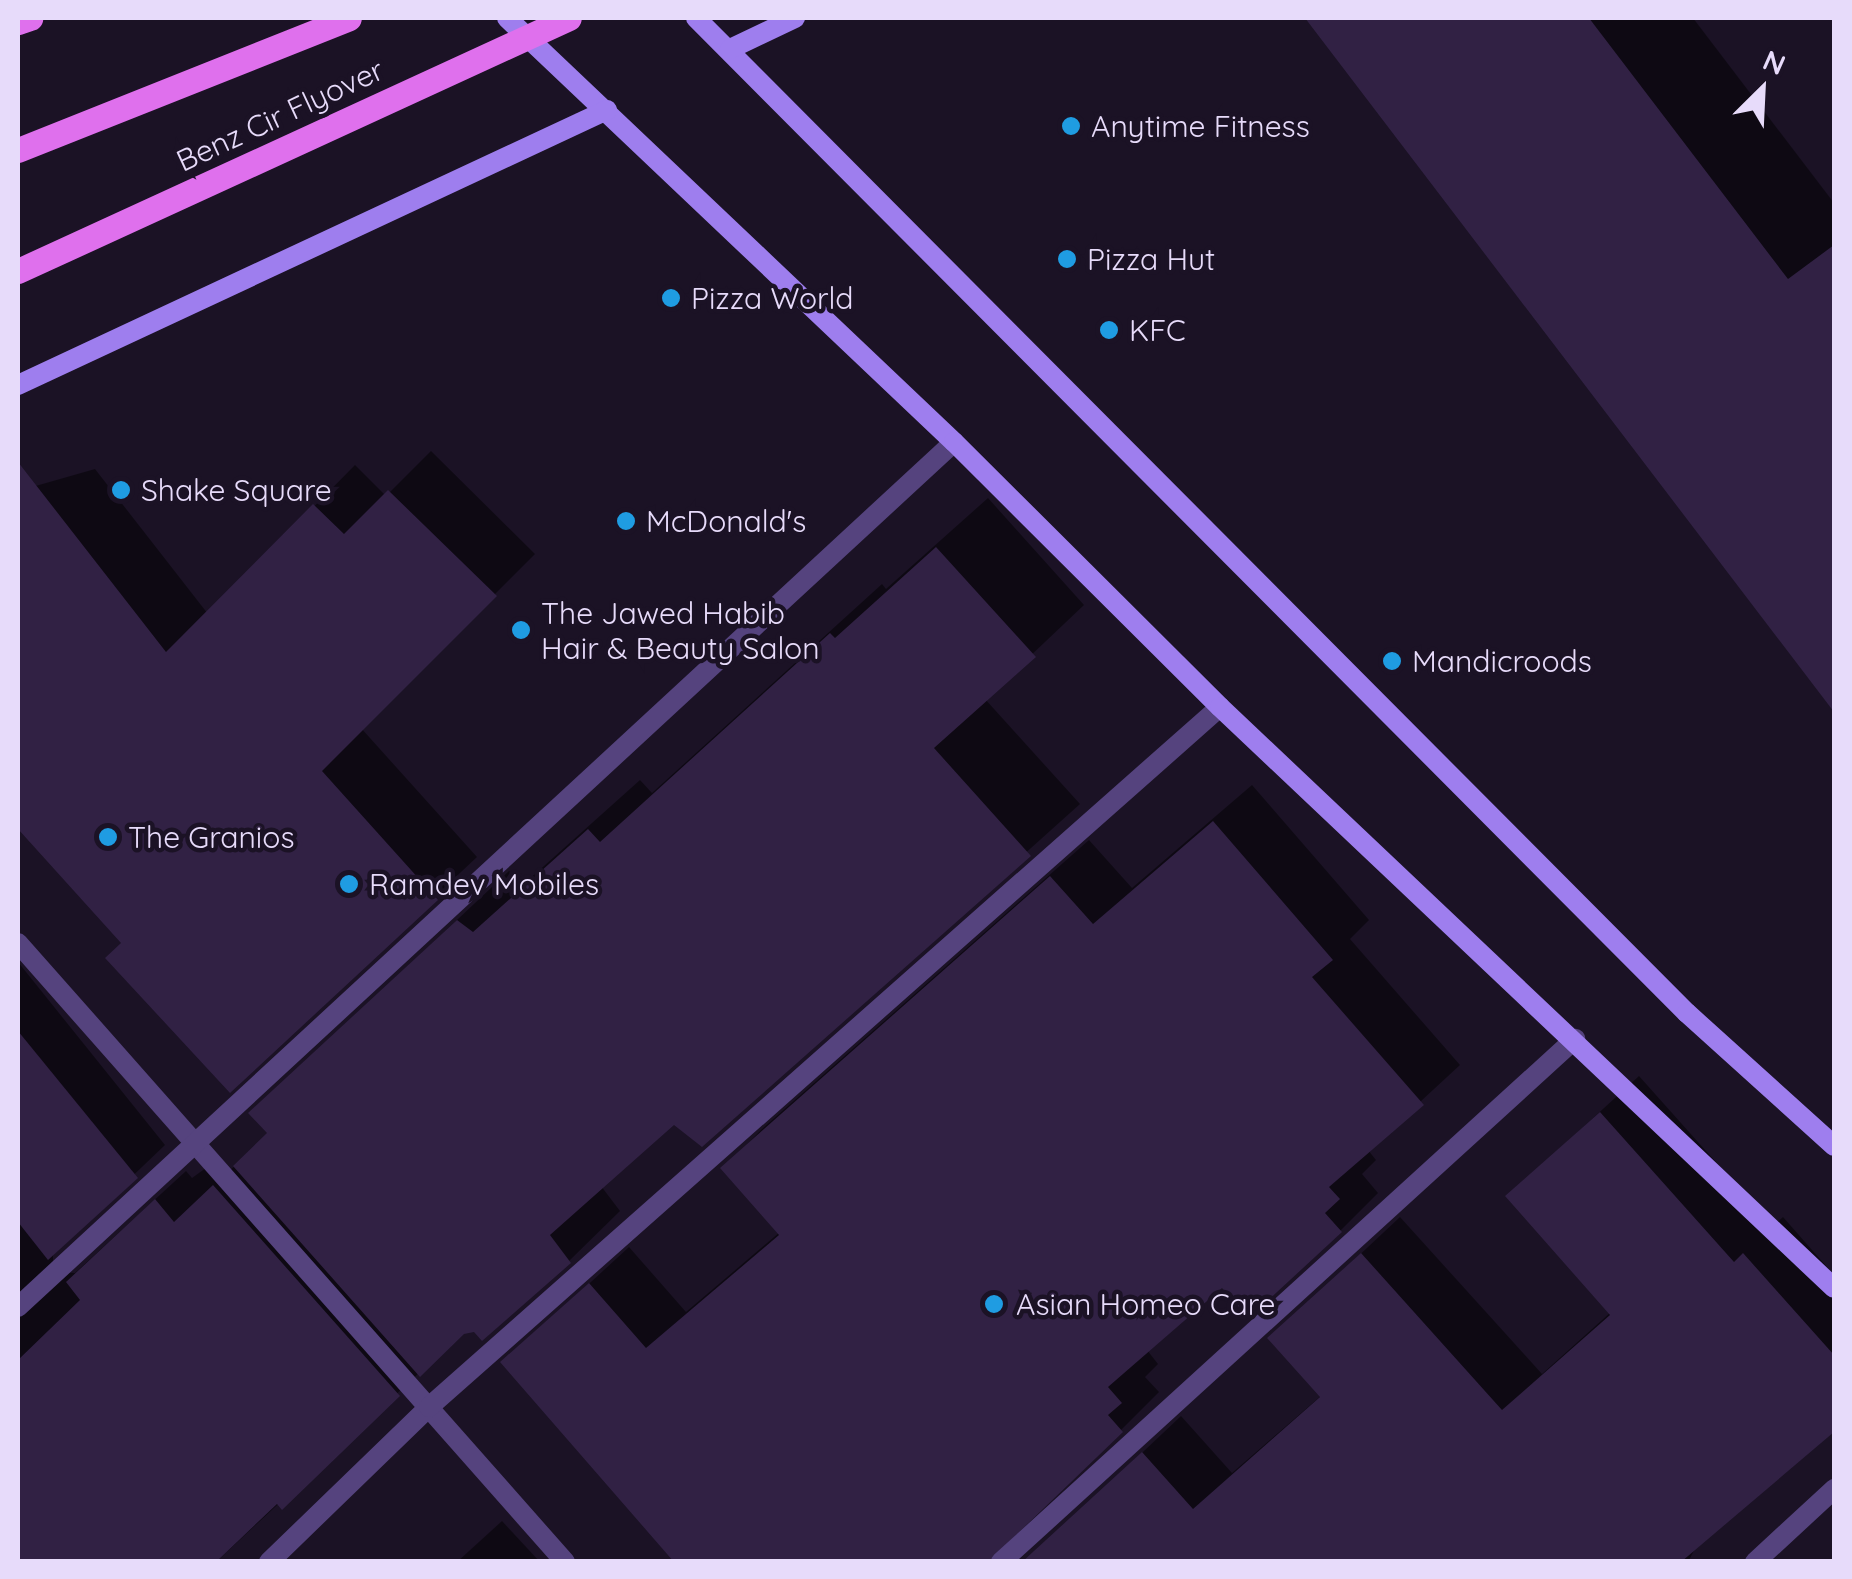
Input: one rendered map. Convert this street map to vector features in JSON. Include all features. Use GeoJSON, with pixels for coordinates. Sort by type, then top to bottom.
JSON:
{"type":"FeatureCollection","features":[{"type":"Feature","properties":{"kind":"main road"},"geometry":{"type":"LineString","coordinates":[[18,22],[30,18]]}},
{"type":"Feature","properties":{"kind":"main road"},"geometry":{"type":"LineString","coordinates":[[18,150],[349,18]]}},
{"type":"Feature","properties":{"kind":"main road","name":"Benz Cir Flyover"},"geometry":{"type":"LineString","coordinates":[[18,270],[570,18]]}},
{"type":"Feature","properties":{"kind":"street"},"geometry":{"type":"LineString","coordinates":[[507,18],[954,442],[1220,707],[1834,1288]]}},
{"type":"Feature","properties":{"kind":"street"},"geometry":{"type":"LineString","coordinates":[[696,18],[1687,1013],[1834,1146]]}},
{"type":"Feature","properties":{"kind":"street"},"geometry":{"type":"LineString","coordinates":[[730,49],[795,18]]}},
{"type":"Feature","properties":{"kind":"street"},"geometry":{"type":"LineString","coordinates":[[18,385],[606,110]]}},
{"type":"Feature","properties":{"kind":"street"},"geometry":{"type":"LineString","coordinates":[[18,1307],[197,1146],[954,442]]}},
{"type":"Feature","properties":{"kind":"street"},"geometry":{"type":"LineString","coordinates":[[270,1562],[429,1407],[1220,707]]}},
{"type":"Feature","properties":{"kind":"street"},"geometry":{"type":"LineString","coordinates":[[18,943],[564,1562]]}},
{"type":"Feature","properties":{"kind":"street"},"geometry":{"type":"LineString","coordinates":[[1001,1562],[1575,1039]]}},
{"type":"Feature","properties":{"kind":"street"},"geometry":{"type":"LineString","coordinates":[[1755,1562],[1834,1489]]}},
{"type":"Feature","properties":{"kind":"building"},"geometry":{"type":"Polygon","coordinates":[[[1305,18],[1589,18],[1788,279],[1834,245],[1834,712],[1305,18]]]}},
{"type":"Feature","properties":{"kind":"building"},"geometry":{"type":"Polygon","coordinates":[[[18,462],[166,652],[313,504],[344,534],[388,490],[497,596],[322,771],[438,900],[230,1093],[105,958],[121,943],[18,829],[18,462]]]}},
{"type":"Feature","properties":{"kind":"building"},"geometry":{"type":"Polygon","coordinates":[[[936,547],[1036,657],[934,748],[1031,856],[702,1147],[674,1125],[550,1235],[571,1263],[482,1341],[474,1332],[464,1334],[420,1377],[233,1166],[267,1133],[248,1113],[457,920],[473,932],[588,829],[600,842],[830,633],[835,638],[936,547]]]}},
{"type":"Feature","properties":{"kind":"building"},"geometry":{"type":"Polygon","coordinates":[[[1213,821],[1333,960],[1312,977],[1424,1105],[1329,1187],[1340,1199],[1325,1213],[1342,1232],[1249,1318],[1222,1288],[1108,1387],[1122,1403],[1108,1415],[1123,1432],[988,1562],[674,1562],[500,1362],[589,1283],[646,1348],[779,1235],[720,1168],[1050,876],[1093,924],[1213,821]]]}},
{"type":"Feature","properties":{"kind":"building"},"geometry":{"type":"Polygon","coordinates":[[[18,1031],[138,1178],[48,1260],[18,1222],[18,1031]]]}},
{"type":"Feature","properties":{"kind":"building"},"geometry":{"type":"Polygon","coordinates":[[[1600,1112],[1734,1262],[1743,1253],[1834,1355],[1834,1432],[1681,1562],[1022,1562],[1142,1452],[1193,1509],[1320,1397],[1267,1338],[1361,1253],[1502,1410],[1610,1315],[1505,1196],[1600,1112]]]}},
{"type":"Feature","properties":{"kind":"building"},"geometry":{"type":"Polygon","coordinates":[[[213,1185],[400,1396],[282,1510],[277,1504],[216,1562],[18,1562],[18,1360],[80,1300],[66,1282],[155,1199],[174,1222],[213,1185]]]}},
{"type":"Feature","properties":{"kind":"place","name":"Anytime Fitness"},"geometry":{"type":"Point","coordinates":[1071,126]}},
{"type":"Feature","properties":{"kind":"place","name":"Pizza Hut"},"geometry":{"type":"Point","coordinates":[1067,259]}},
{"type":"Feature","properties":{"kind":"place","name":"Pizza World"},"geometry":{"type":"Point","coordinates":[671,298]}},
{"type":"Feature","properties":{"kind":"place","name":"KFC"},"geometry":{"type":"Point","coordinates":[1109,330]}},
{"type":"Feature","properties":{"kind":"place","name":"Shake Square"},"geometry":{"type":"Point","coordinates":[121,490]}},
{"type":"Feature","properties":{"kind":"place","name":"McDonald's"},"geometry":{"type":"Point","coordinates":[626,521]}},
{"type":"Feature","properties":{"kind":"place","name":"The Jawed Habib Hair & Beauty Salon"},"geometry":{"type":"Point","coordinates":[521,630]}},
{"type":"Feature","properties":{"kind":"place","name":"Mandicroods"},"geometry":{"type":"Point","coordinates":[1392,661]}},
{"type":"Feature","properties":{"kind":"place","name":"The Granios"},"geometry":{"type":"Point","coordinates":[108,837]}},
{"type":"Feature","properties":{"kind":"place","name":"Ramdev Mobiles"},"geometry":{"type":"Point","coordinates":[349,884]}},
{"type":"Feature","properties":{"kind":"place","name":"Asian Homeo Care"},"geometry":{"type":"Point","coordinates":[994,1304]}}]}
